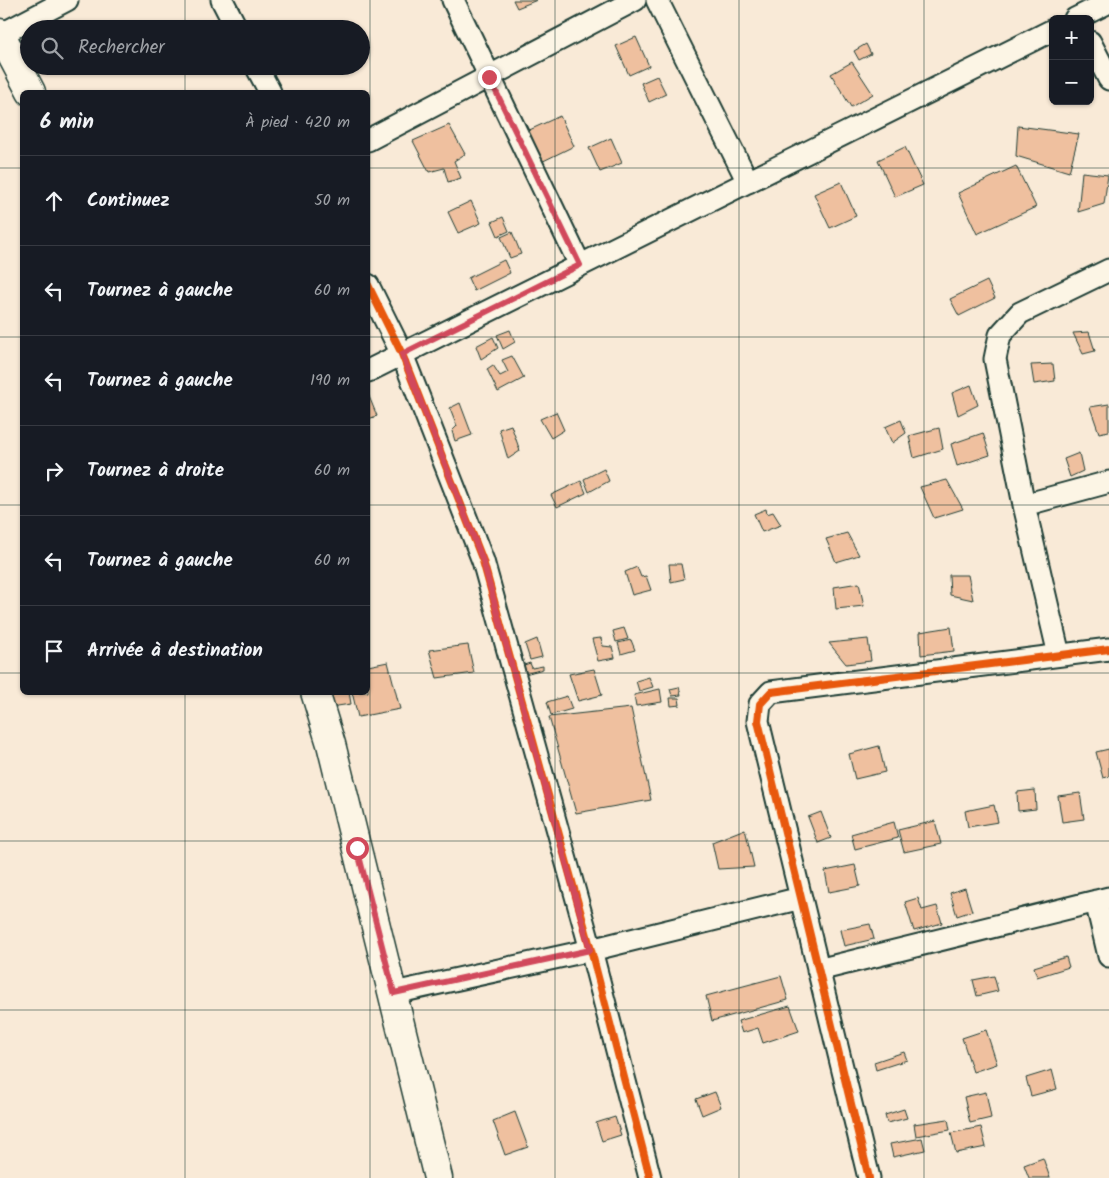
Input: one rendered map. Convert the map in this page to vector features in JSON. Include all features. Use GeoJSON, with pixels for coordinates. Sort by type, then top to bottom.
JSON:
{"type":"FeatureCollection","features":[{"type":"Feature","properties":{"kind":"main road"},"geometry":{"type":"LineString","coordinates":[[0,34],[20,71]]}},
{"type":"Feature","properties":{"kind":"main road"},"geometry":{"type":"LineString","coordinates":[[22,75],[30,90]]}},
{"type":"Feature","properties":{"kind":"main road"},"geometry":{"type":"LineString","coordinates":[[316,695],[331,744],[394,993],[438,1178]]}},
{"type":"Feature","properties":{"kind":"street"},"geometry":{"type":"LineString","coordinates":[[28,20],[67,0]]}},
{"type":"Feature","properties":{"kind":"street"},"geometry":{"type":"LineString","coordinates":[[222,0],[232,20]]}},
{"type":"Feature","properties":{"kind":"street"},"geometry":{"type":"LineString","coordinates":[[453,0],[580,265]]}},
{"type":"Feature","properties":{"kind":"street"},"geometry":{"type":"LineString","coordinates":[[370,139],[635,0]]}},
{"type":"Feature","properties":{"kind":"street"},"geometry":{"type":"LineString","coordinates":[[656,0],[748,182]]}},
{"type":"Feature","properties":{"kind":"street"},"geometry":{"type":"LineString","coordinates":[[1075,14],[1109,2]]}},
{"type":"Feature","properties":{"kind":"street"},"geometry":{"type":"LineString","coordinates":[[0,34],[20,24]]}},
{"type":"Feature","properties":{"kind":"street"},"geometry":{"type":"LineString","coordinates":[[370,370],[1049,32]]}},
{"type":"Feature","properties":{"kind":"street"},"geometry":{"type":"LineString","coordinates":[[1094,50],[1109,79]]}},
{"type":"Feature","properties":{"kind":"street"},"geometry":{"type":"LineString","coordinates":[[261,75],[269,90]]}},
{"type":"Feature","properties":{"kind":"street"},"geometry":{"type":"LineString","coordinates":[[1059,655],[1024,505],[995,359],[1000,335],[1020,313],[1109,270]]}},
{"type":"Feature","properties":{"kind":"street"},"geometry":{"type":"LineString","coordinates":[[370,289],[402,354],[483,561],[590,950],[650,1178]]}},
{"type":"Feature","properties":{"kind":"street"},"geometry":{"type":"LineString","coordinates":[[1024,505],[1109,482]]}},
{"type":"Feature","properties":{"kind":"street"},"geometry":{"type":"LineString","coordinates":[[869,1178],[758,721],[760,704],[771,692],[1109,649]]}},
{"type":"Feature","properties":{"kind":"street"},"geometry":{"type":"LineString","coordinates":[[394,993],[590,950],[801,898]]}},
{"type":"Feature","properties":{"kind":"street"},"geometry":{"type":"LineString","coordinates":[[818,970],[1102,899],[1109,956]]}},
{"type":"Feature","properties":{"kind":"building"},"geometry":{"type":"Polygon","coordinates":[[[513,0],[537,0],[517,8],[513,0]]]}},
{"type":"Feature","properties":{"kind":"building"},"geometry":{"type":"Polygon","coordinates":[[[636,37],[649,66],[629,75],[616,46],[636,37]]]}},
{"type":"Feature","properties":{"kind":"building"},"geometry":{"type":"Polygon","coordinates":[[[866,44],[871,54],[859,60],[854,51],[866,44]]]}},
{"type":"Feature","properties":{"kind":"building"},"geometry":{"type":"Polygon","coordinates":[[[852,62],[873,94],[851,107],[831,74],[852,62]]]}},
{"type":"Feature","properties":{"kind":"building"},"geometry":{"type":"Polygon","coordinates":[[[657,76],[666,94],[649,102],[641,83],[657,76]]]}},
{"type":"Feature","properties":{"kind":"building"},"geometry":{"type":"Polygon","coordinates":[[[560,116],[574,146],[527,169],[512,138],[560,116]]]}},
{"type":"Feature","properties":{"kind":"building"},"geometry":{"type":"Polygon","coordinates":[[[449,125],[465,154],[454,161],[461,178],[448,182],[444,168],[429,172],[413,141],[449,125]]]}},
{"type":"Feature","properties":{"kind":"building"},"geometry":{"type":"Polygon","coordinates":[[[1018,126],[1079,134],[1069,172],[1016,156],[1018,126]]]}},
{"type":"Feature","properties":{"kind":"building"},"geometry":{"type":"Polygon","coordinates":[[[611,138],[622,163],[600,172],[589,148],[611,138]]]}},
{"type":"Feature","properties":{"kind":"building"},"geometry":{"type":"Polygon","coordinates":[[[905,147],[923,185],[895,197],[878,160],[905,147]]]}},
{"type":"Feature","properties":{"kind":"building"},"geometry":{"type":"Polygon","coordinates":[[[1016,166],[1036,207],[977,234],[958,193],[1016,166]]]}},
{"type":"Feature","properties":{"kind":"building"},"geometry":{"type":"Polygon","coordinates":[[[1082,172],[1108,175],[1104,204],[1078,212],[1082,172]]]}},
{"type":"Feature","properties":{"kind":"building"},"geometry":{"type":"Polygon","coordinates":[[[841,182],[856,216],[830,228],[814,194],[841,182]]]}},
{"type":"Feature","properties":{"kind":"building"},"geometry":{"type":"Polygon","coordinates":[[[471,201],[481,223],[458,233],[448,212],[471,201]]]}},
{"type":"Feature","properties":{"kind":"building"},"geometry":{"type":"Polygon","coordinates":[[[503,217],[509,231],[498,236],[492,222],[503,217]]]}},
{"type":"Feature","properties":{"kind":"building"},"geometry":{"type":"Polygon","coordinates":[[[512,232],[521,254],[510,258],[501,237],[512,232]]]}},
{"type":"Feature","properties":{"kind":"building"},"geometry":{"type":"Polygon","coordinates":[[[504,260],[510,273],[474,291],[468,278],[504,260]]]}},
{"type":"Feature","properties":{"kind":"building"},"geometry":{"type":"Polygon","coordinates":[[[987,281],[995,298],[959,316],[950,299],[987,281]]]}},
{"type":"Feature","properties":{"kind":"building"},"geometry":{"type":"Polygon","coordinates":[[[510,330],[515,342],[503,349],[497,335],[510,330]]]}},
{"type":"Feature","properties":{"kind":"building"},"geometry":{"type":"Polygon","coordinates":[[[1089,332],[1095,351],[1083,354],[1073,333],[1089,332]]]}},
{"type":"Feature","properties":{"kind":"building"},"geometry":{"type":"Polygon","coordinates":[[[493,337],[498,348],[481,359],[476,346],[493,337]]]}},
{"type":"Feature","properties":{"kind":"building"},"geometry":{"type":"Polygon","coordinates":[[[512,356],[524,378],[498,392],[487,369],[493,365],[500,376],[508,372],[502,360],[512,356]]]}},
{"type":"Feature","properties":{"kind":"building"},"geometry":{"type":"Polygon","coordinates":[[[1053,364],[1055,381],[1034,384],[1031,365],[1053,364]]]}},
{"type":"Feature","properties":{"kind":"building"},"geometry":{"type":"Polygon","coordinates":[[[971,385],[978,405],[958,415],[952,393],[971,385]]]}},
{"type":"Feature","properties":{"kind":"building"},"geometry":{"type":"Polygon","coordinates":[[[370,399],[377,416],[370,418],[370,399]]]}},
{"type":"Feature","properties":{"kind":"building"},"geometry":{"type":"Polygon","coordinates":[[[460,403],[472,435],[455,441],[452,431],[457,426],[450,408],[460,403]]]}},
{"type":"Feature","properties":{"kind":"building"},"geometry":{"type":"Polygon","coordinates":[[[1109,404],[1109,431],[1099,433],[1090,407],[1109,404]]]}},
{"type":"Feature","properties":{"kind":"building"},"geometry":{"type":"Polygon","coordinates":[[[556,412],[564,430],[551,438],[540,419],[556,412]]]}},
{"type":"Feature","properties":{"kind":"building"},"geometry":{"type":"Polygon","coordinates":[[[901,420],[906,433],[892,443],[885,427],[901,420]]]}},
{"type":"Feature","properties":{"kind":"building"},"geometry":{"type":"Polygon","coordinates":[[[511,425],[520,451],[508,459],[499,429],[511,425]]]}},
{"type":"Feature","properties":{"kind":"building"},"geometry":{"type":"Polygon","coordinates":[[[939,428],[943,449],[914,458],[909,436],[939,428]]]}},
{"type":"Feature","properties":{"kind":"building"},"geometry":{"type":"Polygon","coordinates":[[[983,433],[990,455],[957,466],[951,444],[983,433]]]}},
{"type":"Feature","properties":{"kind":"building"},"geometry":{"type":"Polygon","coordinates":[[[1079,453],[1083,471],[1070,477],[1064,459],[1079,453]]]}},
{"type":"Feature","properties":{"kind":"building"},"geometry":{"type":"Polygon","coordinates":[[[604,469],[609,481],[589,492],[584,479],[604,469]]]}},
{"type":"Feature","properties":{"kind":"building"},"geometry":{"type":"Polygon","coordinates":[[[947,480],[963,509],[934,518],[920,487],[947,480]]]}},
{"type":"Feature","properties":{"kind":"building"},"geometry":{"type":"Polygon","coordinates":[[[581,481],[586,493],[557,507],[551,495],[581,481]]]}},
{"type":"Feature","properties":{"kind":"building"},"geometry":{"type":"Polygon","coordinates":[[[766,509],[767,514],[773,512],[781,525],[762,532],[754,514],[766,509]]]}},
{"type":"Feature","properties":{"kind":"building"},"geometry":{"type":"Polygon","coordinates":[[[847,533],[859,555],[836,562],[826,539],[847,533]]]}},
{"type":"Feature","properties":{"kind":"building"},"geometry":{"type":"Polygon","coordinates":[[[669,564],[681,564],[684,579],[671,582],[669,564]]]}},
{"type":"Feature","properties":{"kind":"building"},"geometry":{"type":"Polygon","coordinates":[[[637,567],[641,577],[646,576],[651,590],[632,595],[625,572],[637,567]]]}},
{"type":"Feature","properties":{"kind":"building"},"geometry":{"type":"Polygon","coordinates":[[[949,575],[968,575],[973,600],[950,595],[949,575]]]}},
{"type":"Feature","properties":{"kind":"building"},"geometry":{"type":"Polygon","coordinates":[[[859,583],[864,606],[836,609],[834,587],[859,583]]]}},
{"type":"Feature","properties":{"kind":"building"},"geometry":{"type":"Polygon","coordinates":[[[951,627],[954,651],[921,655],[920,632],[951,627]]]}},
{"type":"Feature","properties":{"kind":"building"},"geometry":{"type":"Polygon","coordinates":[[[624,628],[628,639],[616,642],[613,631],[624,628]]]}},
{"type":"Feature","properties":{"kind":"building"},"geometry":{"type":"Polygon","coordinates":[[[601,638],[603,646],[612,647],[615,658],[598,661],[592,639],[601,638]]]}},
{"type":"Feature","properties":{"kind":"building"},"geometry":{"type":"Polygon","coordinates":[[[537,639],[542,657],[530,660],[525,644],[537,639]]]}},
{"type":"Feature","properties":{"kind":"building"},"geometry":{"type":"Polygon","coordinates":[[[868,639],[871,661],[846,664],[829,643],[868,639]]]}},
{"type":"Feature","properties":{"kind":"building"},"geometry":{"type":"Polygon","coordinates":[[[631,640],[635,650],[621,654],[618,643],[631,640]]]}},
{"type":"Feature","properties":{"kind":"building"},"geometry":{"type":"Polygon","coordinates":[[[468,645],[474,673],[437,678],[429,650],[468,645]]]}},
{"type":"Feature","properties":{"kind":"building"},"geometry":{"type":"Polygon","coordinates":[[[388,662],[400,709],[358,717],[353,695],[370,695],[370,666],[388,662]]]}},
{"type":"Feature","properties":{"kind":"building"},"geometry":{"type":"Polygon","coordinates":[[[530,663],[532,668],[543,666],[543,669],[525,674],[524,665],[530,663]]]}},
{"type":"Feature","properties":{"kind":"building"},"geometry":{"type":"Polygon","coordinates":[[[594,669],[602,695],[578,701],[569,674],[594,669]]]}},
{"type":"Feature","properties":{"kind":"building"},"geometry":{"type":"Polygon","coordinates":[[[649,677],[653,687],[639,691],[636,681],[649,677]]]}},
{"type":"Feature","properties":{"kind":"building"},"geometry":{"type":"Polygon","coordinates":[[[679,687],[681,695],[672,696],[670,689],[679,687]]]}},
{"type":"Feature","properties":{"kind":"building"},"geometry":{"type":"Polygon","coordinates":[[[660,689],[662,702],[636,706],[634,695],[660,689]]]}},
{"type":"Feature","properties":{"kind":"building"},"geometry":{"type":"Polygon","coordinates":[[[320,695],[350,695],[351,704],[324,708],[320,695]]]}},
{"type":"Feature","properties":{"kind":"building"},"geometry":{"type":"Polygon","coordinates":[[[567,696],[572,709],[551,715],[547,702],[567,696]]]}},
{"type":"Feature","properties":{"kind":"building"},"geometry":{"type":"Polygon","coordinates":[[[670,698],[679,698],[680,705],[671,706],[670,698]]]}},
{"type":"Feature","properties":{"kind":"building"},"geometry":{"type":"Polygon","coordinates":[[[631,708],[651,800],[576,813],[549,717],[631,708]]]}},
{"type":"Feature","properties":{"kind":"building"},"geometry":{"type":"Polygon","coordinates":[[[879,746],[885,772],[855,779],[849,754],[879,746]]]}},
{"type":"Feature","properties":{"kind":"building"},"geometry":{"type":"Polygon","coordinates":[[[1109,749],[1109,776],[1103,778],[1096,752],[1109,749]]]}},
{"type":"Feature","properties":{"kind":"building"},"geometry":{"type":"Polygon","coordinates":[[[1035,790],[1036,809],[1018,811],[1017,792],[1035,790]]]}},
{"type":"Feature","properties":{"kind":"building"},"geometry":{"type":"Polygon","coordinates":[[[1080,793],[1084,819],[1062,822],[1058,796],[1080,793]]]}},
{"type":"Feature","properties":{"kind":"building"},"geometry":{"type":"Polygon","coordinates":[[[994,805],[998,822],[968,827],[965,811],[994,805]]]}},
{"type":"Feature","properties":{"kind":"building"},"geometry":{"type":"Polygon","coordinates":[[[821,812],[831,838],[818,843],[808,817],[821,812]]]}},
{"type":"Feature","properties":{"kind":"building"},"geometry":{"type":"Polygon","coordinates":[[[935,821],[941,844],[904,852],[898,830],[935,821]]]}},
{"type":"Feature","properties":{"kind":"building"},"geometry":{"type":"Polygon","coordinates":[[[894,822],[898,838],[855,849],[851,834],[894,822]]]}},
{"type":"Feature","properties":{"kind":"building"},"geometry":{"type":"Polygon","coordinates":[[[745,829],[754,867],[718,869],[712,842],[745,829]]]}},
{"type":"Feature","properties":{"kind":"building"},"geometry":{"type":"Polygon","coordinates":[[[855,865],[860,886],[829,892],[825,871],[855,865]]]}},
{"type":"Feature","properties":{"kind":"building"},"geometry":{"type":"Polygon","coordinates":[[[965,888],[972,911],[957,916],[950,893],[965,888]]]}},
{"type":"Feature","properties":{"kind":"building"},"geometry":{"type":"Polygon","coordinates":[[[918,898],[922,910],[937,906],[942,923],[914,931],[905,902],[918,898]]]}},
{"type":"Feature","properties":{"kind":"building"},"geometry":{"type":"Polygon","coordinates":[[[870,924],[874,939],[844,946],[840,930],[870,924]]]}},
{"type":"Feature","properties":{"kind":"building"},"geometry":{"type":"Polygon","coordinates":[[[1066,957],[1069,967],[1037,977],[1034,967],[1066,957]]]}},
{"type":"Feature","properties":{"kind":"building"},"geometry":{"type":"Polygon","coordinates":[[[781,976],[788,1000],[712,1021],[706,996],[781,976]]]}},
{"type":"Feature","properties":{"kind":"building"},"geometry":{"type":"Polygon","coordinates":[[[994,976],[998,991],[977,996],[973,980],[994,976]]]}},
{"type":"Feature","properties":{"kind":"building"},"geometry":{"type":"Polygon","coordinates":[[[790,1006],[799,1031],[763,1043],[758,1028],[742,1033],[738,1021],[790,1006]]]}},
{"type":"Feature","properties":{"kind":"building"},"geometry":{"type":"Polygon","coordinates":[[[986,1030],[997,1064],[973,1072],[962,1038],[986,1030]]]}},
{"type":"Feature","properties":{"kind":"building"},"geometry":{"type":"Polygon","coordinates":[[[904,1052],[907,1060],[876,1070],[874,1062],[904,1052]]]}},
{"type":"Feature","properties":{"kind":"building"},"geometry":{"type":"Polygon","coordinates":[[[1052,1070],[1057,1089],[1031,1096],[1026,1078],[1052,1070]]]}},
{"type":"Feature","properties":{"kind":"building"},"geometry":{"type":"Polygon","coordinates":[[[715,1092],[721,1107],[702,1115],[696,1099],[715,1092]]]}},
{"type":"Feature","properties":{"kind":"building"},"geometry":{"type":"Polygon","coordinates":[[[986,1092],[991,1118],[970,1123],[964,1097],[986,1092]]]}},
{"type":"Feature","properties":{"kind":"building"},"geometry":{"type":"Polygon","coordinates":[[[904,1109],[907,1118],[887,1123],[885,1115],[904,1109]]]}},
{"type":"Feature","properties":{"kind":"building"},"geometry":{"type":"Polygon","coordinates":[[[515,1112],[528,1147],[505,1155],[493,1121],[515,1112]]]}},
{"type":"Feature","properties":{"kind":"building"},"geometry":{"type":"Polygon","coordinates":[[[615,1117],[621,1135],[602,1141],[596,1123],[615,1117]]]}},
{"type":"Feature","properties":{"kind":"building"},"geometry":{"type":"Polygon","coordinates":[[[948,1119],[950,1130],[916,1136],[914,1124],[948,1119]]]}},
{"type":"Feature","properties":{"kind":"building"},"geometry":{"type":"Polygon","coordinates":[[[981,1127],[986,1147],[956,1153],[951,1133],[981,1127]]]}},
{"type":"Feature","properties":{"kind":"building"},"geometry":{"type":"Polygon","coordinates":[[[922,1138],[925,1150],[893,1157],[890,1144],[922,1138]]]}},
{"type":"Feature","properties":{"kind":"building"},"geometry":{"type":"Polygon","coordinates":[[[1043,1158],[1050,1178],[1029,1178],[1024,1165],[1043,1158]]]}},
{"type":"Feature","properties":{"kind":"cycle path"},"geometry":{"type":"LineString","coordinates":[[370,289],[402,354],[483,561],[591,950],[650,1178]]}},
{"type":"Feature","properties":{"kind":"cycle path"},"geometry":{"type":"LineString","coordinates":[[869,1178],[758,721],[760,704],[771,692],[1109,649]]}},
{"type":"Feature","properties":{"kind":"route"},"geometry":{"type":"LineString","coordinates":[[357,848],[394,993],[590,950],[483,561],[402,354],[580,265],[489,77]]}}]}
